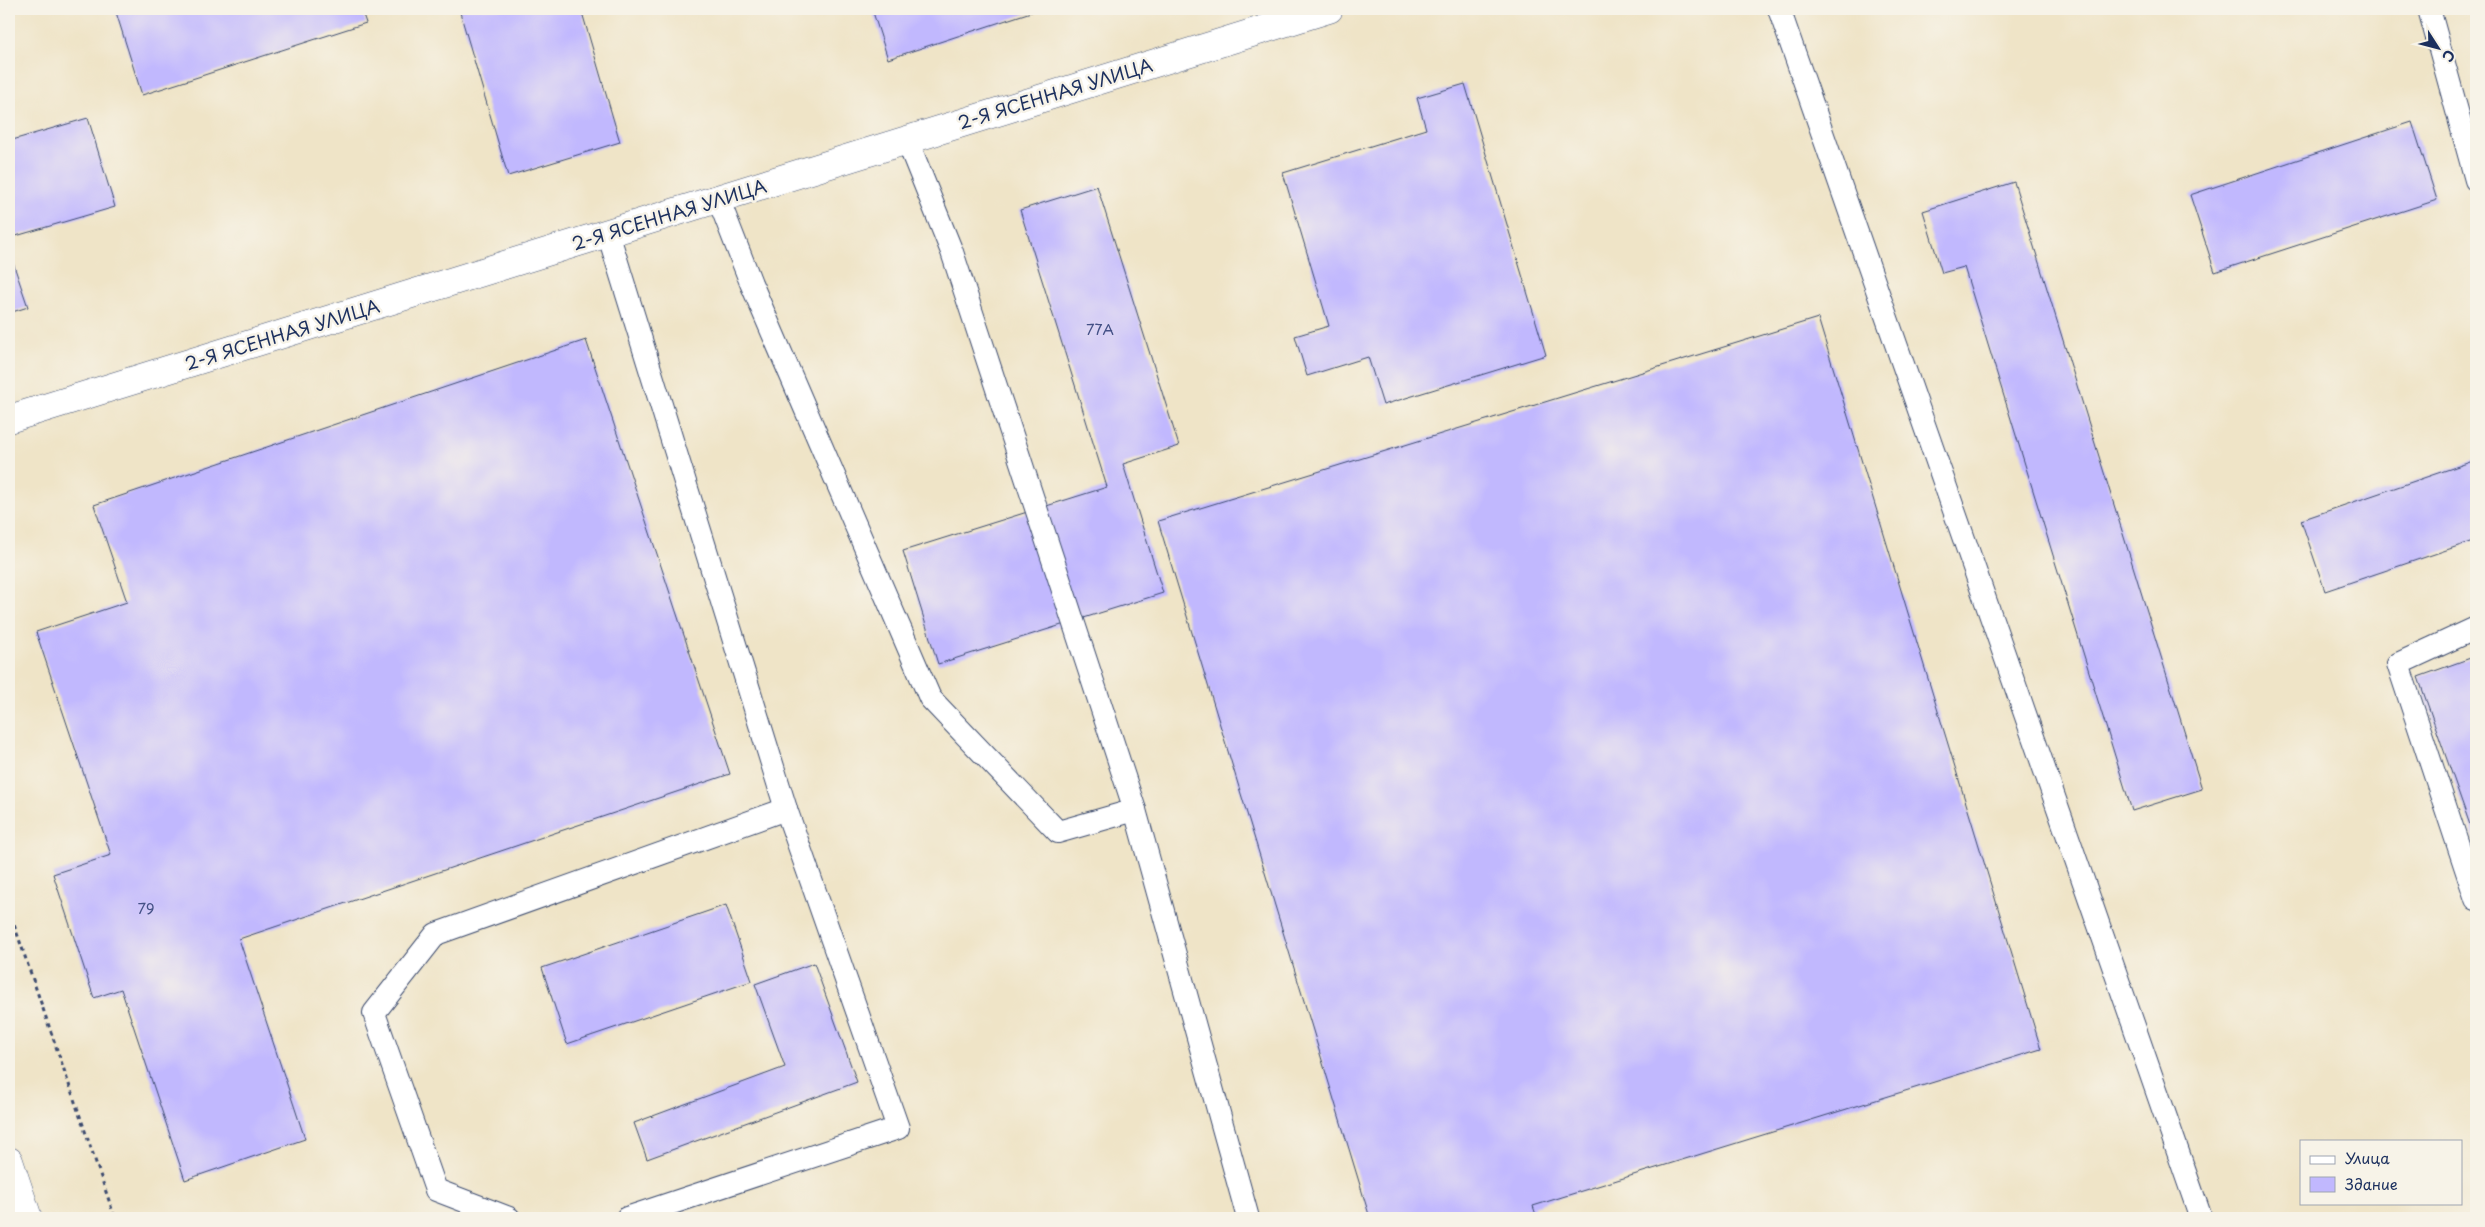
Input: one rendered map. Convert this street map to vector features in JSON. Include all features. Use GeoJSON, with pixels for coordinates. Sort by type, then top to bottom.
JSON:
{"type":"FeatureCollection","features":[{"type":"Feature","properties":{"kind":"street","name":"2-Я ЯСЕННАЯ УЛИЦА"},"geometry":{"type":"LineString","coordinates":[[9,419],[1329,9]]}},
{"type":"Feature","properties":{"kind":"street"},"geometry":{"type":"LineString","coordinates":[[9,1160],[28,1218]]}},
{"type":"Feature","properties":{"kind":"lane"},"geometry":{"type":"LineString","coordinates":[[1779,9],[2194,1216]]}},
{"type":"Feature","properties":{"kind":"lane"},"geometry":{"type":"LineString","coordinates":[[2428,9],[2476,180]]}},
{"type":"Feature","properties":{"kind":"lane"},"geometry":{"type":"LineString","coordinates":[[907,140],[952,252],[1135,810],[1248,1218]]}},
{"type":"Feature","properties":{"kind":"lane"},"geometry":{"type":"LineString","coordinates":[[718,198],[751,284],[930,698],[1058,832],[1135,810]]}},
{"type":"Feature","properties":{"kind":"lane"},"geometry":{"type":"LineString","coordinates":[[608,233],[786,809],[898,1128],[627,1218]]}},
{"type":"Feature","properties":{"kind":"lane"},"geometry":{"type":"LineString","coordinates":[[2476,628],[2398,664],[2476,899]]}},
{"type":"Feature","properties":{"kind":"lane"},"geometry":{"type":"LineString","coordinates":[[509,1218],[436,1190],[374,1013],[436,934],[786,809]]}},
{"type":"Feature","properties":{"kind":"path"},"geometry":{"type":"LineString","coordinates":[[9,910],[115,1218]]}},
{"type":"Feature","properties":{"kind":"building"},"geometry":{"type":"Polygon","coordinates":[[[115,9],[361,9],[366,23],[142,95],[115,9]]]}},
{"type":"Feature","properties":{"kind":"building"},"geometry":{"type":"Polygon","coordinates":[[[459,9],[581,9],[620,142],[508,176],[459,9]]]}},
{"type":"Feature","properties":{"kind":"building"},"geometry":{"type":"Polygon","coordinates":[[[872,9],[1040,9],[888,59],[872,9]]]}},
{"type":"Feature","properties":{"kind":"building"},"geometry":{"type":"Polygon","coordinates":[[[1465,84],[1546,355],[1383,405],[1368,357],[1307,376],[1295,336],[1329,326],[1283,173],[1426,129],[1417,98],[1465,84]]]}},
{"type":"Feature","properties":{"kind":"building"},"geometry":{"type":"Polygon","coordinates":[[[88,118],[115,207],[9,238],[9,141],[88,118]]]}},
{"type":"Feature","properties":{"kind":"building"},"geometry":{"type":"Polygon","coordinates":[[[2412,122],[2437,200],[2215,272],[2190,195],[2412,122]]]}},
{"type":"Feature","properties":{"kind":"building"},"geometry":{"type":"Polygon","coordinates":[[[2014,182],[2202,789],[2132,811],[1964,267],[1942,273],[1923,211],[2014,182]]]}},
{"type":"Feature","properties":{"kind":"building"},"geometry":{"type":"Polygon","coordinates":[[[1097,186],[1179,446],[1123,464],[1163,593],[938,664],[903,551],[1107,487],[1020,210],[1097,186]]]}},
{"type":"Feature","properties":{"kind":"building"},"geometry":{"type":"Polygon","coordinates":[[[9,251],[28,307],[9,313],[9,251]]]}},
{"type":"Feature","properties":{"kind":"building"},"geometry":{"type":"Polygon","coordinates":[[[1818,318],[2041,1049],[1533,1206],[1537,1218],[1370,1218],[1158,521],[1818,318]]]}},
{"type":"Feature","properties":{"kind":"building"},"geometry":{"type":"Polygon","coordinates":[[[586,340],[730,774],[239,939],[305,1139],[185,1180],[121,989],[94,998],[53,874],[111,855],[36,632],[127,602],[94,505],[586,340]]]}},
{"type":"Feature","properties":{"kind":"building"},"geometry":{"type":"Polygon","coordinates":[[[2476,460],[2476,540],[2325,591],[2301,520],[2476,460]]]}},
{"type":"Feature","properties":{"kind":"building"},"geometry":{"type":"Polygon","coordinates":[[[2476,656],[2475,725],[2476,842],[2418,677],[2476,656]]]}},
{"type":"Feature","properties":{"kind":"building"},"geometry":{"type":"Polygon","coordinates":[[[726,905],[752,981],[567,1044],[542,968],[726,905]]]}},
{"type":"Feature","properties":{"kind":"building"},"geometry":{"type":"Polygon","coordinates":[[[814,963],[857,1082],[647,1159],[634,1123],[785,1067],[755,984],[814,963]]]}}]}
